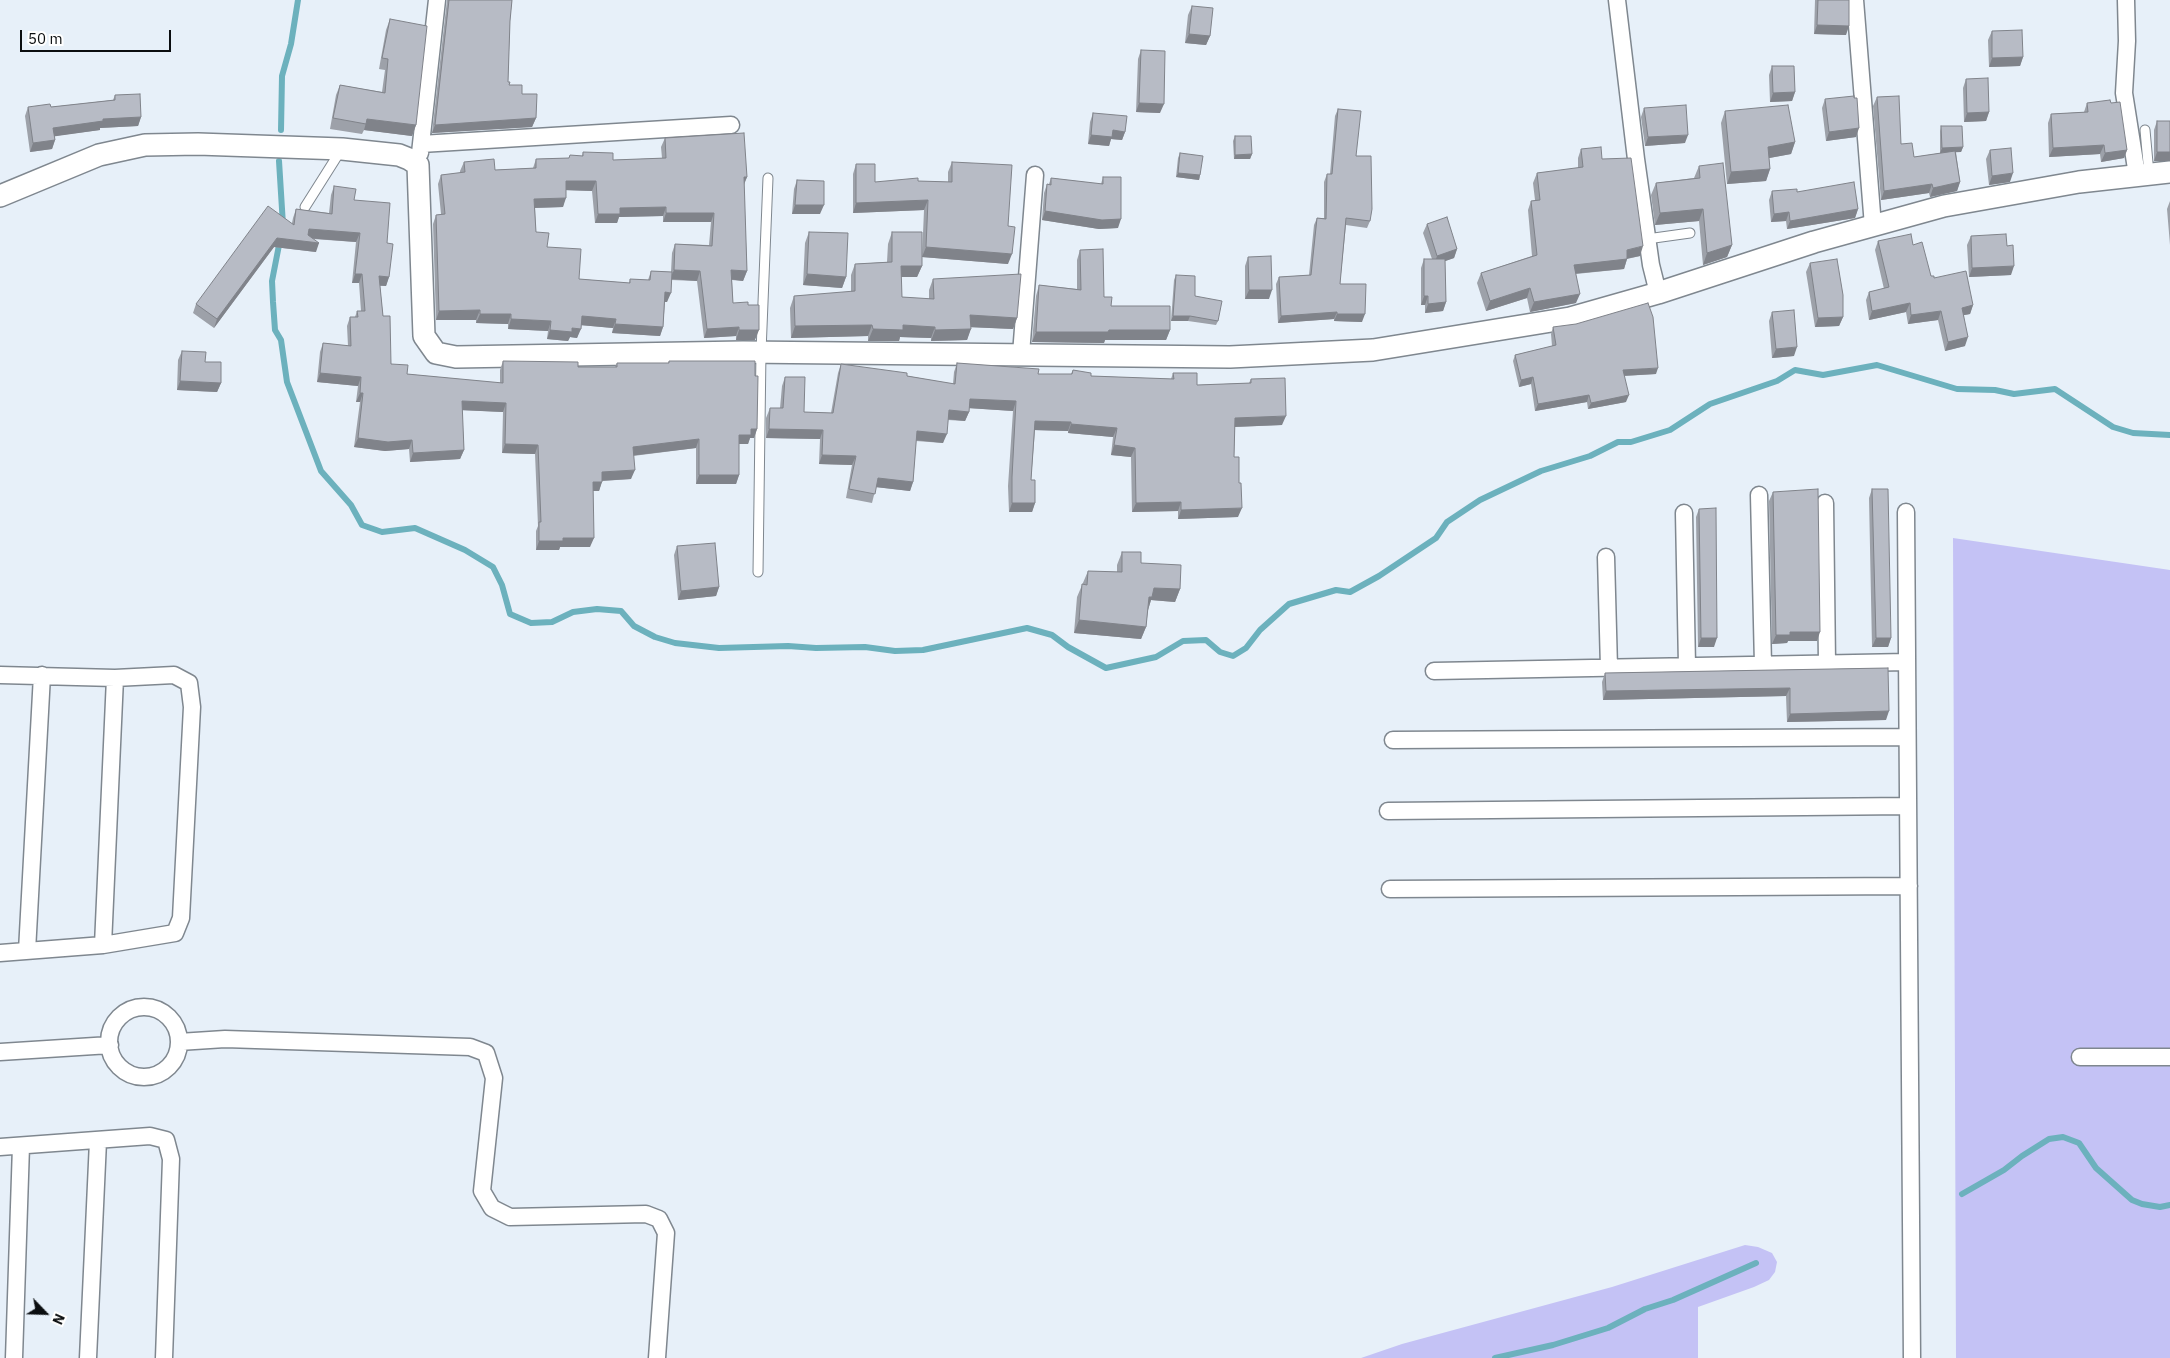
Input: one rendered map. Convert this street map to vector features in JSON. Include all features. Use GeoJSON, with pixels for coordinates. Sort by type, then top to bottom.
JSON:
{"type":"FeatureCollection","features":[{"type":"Feature","properties":{"kind":"street"},"geometry":{"type":"LineString","coordinates":[[437,0],[418,166],[424,336],[436,352],[456,357],[761,352],[1230,356],[1373,350],[1570,318],[1658,293],[1814,242],[1944,206],[2079,182],[2152,173],[2124,94],[2127,41],[2126,0]]}},
{"type":"Feature","properties":{"kind":"street"},"geometry":{"type":"LineString","coordinates":[[1617,0],[1647,239],[1658,293]]}},
{"type":"Feature","properties":{"kind":"street"},"geometry":{"type":"LineString","coordinates":[[1855,0],[1873,226]]}},
{"type":"Feature","properties":{"kind":"street"},"geometry":{"type":"LineString","coordinates":[[421,144],[731,125]]}},
{"type":"Feature","properties":{"kind":"street"},"geometry":{"type":"LineString","coordinates":[[0,196],[99,155],[145,145],[198,144],[342,149],[399,155],[409,159],[418,166]]}},
{"type":"Feature","properties":{"kind":"street"},"geometry":{"type":"LineString","coordinates":[[1022,354],[1035,175]]}},
{"type":"Feature","properties":{"kind":"street"},"geometry":{"type":"LineString","coordinates":[[1759,495],[1763,664]]}},
{"type":"Feature","properties":{"kind":"street"},"geometry":{"type":"LineString","coordinates":[[1825,503],[1827,663]]}},
{"type":"Feature","properties":{"kind":"street"},"geometry":{"type":"LineString","coordinates":[[1906,512],[1912,1358]]}},
{"type":"Feature","properties":{"kind":"street"},"geometry":{"type":"LineString","coordinates":[[1684,513],[1687,666]]}},
{"type":"Feature","properties":{"kind":"street"},"geometry":{"type":"LineString","coordinates":[[1606,556],[1609,668]]}},
{"type":"Feature","properties":{"kind":"street"},"geometry":{"type":"LineString","coordinates":[[1434,671],[1907,662]]}},
{"type":"Feature","properties":{"kind":"street"},"geometry":{"type":"LineString","coordinates":[[0,675],[115,678],[174,675],[189,683],[192,707],[180,918],[175,933],[103,946],[0,953]]}},
{"type":"Feature","properties":{"kind":"street"},"geometry":{"type":"LineString","coordinates":[[27,951],[42,675]]}},
{"type":"Feature","properties":{"kind":"street"},"geometry":{"type":"LineString","coordinates":[[103,946],[115,678]]}},
{"type":"Feature","properties":{"kind":"street"},"geometry":{"type":"LineString","coordinates":[[1393,740],[1908,737]]}},
{"type":"Feature","properties":{"kind":"street"},"geometry":{"type":"LineString","coordinates":[[1388,811],[1908,806]]}},
{"type":"Feature","properties":{"kind":"street"},"geometry":{"type":"LineString","coordinates":[[1390,889],[1909,886]]}},
{"type":"Feature","properties":{"kind":"street"},"geometry":{"type":"LineString","coordinates":[[143,1007],[159,1011],[172,1021],[177,1031],[179,1042],[178,1052],[168,1068],[151,1076],[132,1074],[123,1070],[116,1063],[110,1045],[113,1029],[122,1015],[132,1009],[143,1007]]}},
{"type":"Feature","properties":{"kind":"street"},"geometry":{"type":"LineString","coordinates":[[179,1042],[225,1039],[470,1047],[486,1053],[494,1078],[482,1191],[492,1208],[510,1217],[646,1214],[659,1219],[666,1233],[657,1358]]}},
{"type":"Feature","properties":{"kind":"street"},"geometry":{"type":"LineString","coordinates":[[0,1052],[110,1045]]}},
{"type":"Feature","properties":{"kind":"street"},"geometry":{"type":"LineString","coordinates":[[2080,1057],[2170,1057]]}},
{"type":"Feature","properties":{"kind":"street"},"geometry":{"type":"LineString","coordinates":[[0,1148],[150,1136],[166,1140],[171,1159],[164,1358]]}},
{"type":"Feature","properties":{"kind":"street"},"geometry":{"type":"LineString","coordinates":[[88,1358],[98,1141]]}},
{"type":"Feature","properties":{"kind":"street"},"geometry":{"type":"LineString","coordinates":[[14,1358],[21,1146]]}},
{"type":"Feature","properties":{"kind":"lane"},"geometry":{"type":"LineString","coordinates":[[2145,130],[2152,173]]}},
{"type":"Feature","properties":{"kind":"lane"},"geometry":{"type":"LineString","coordinates":[[305,207],[342,149]]}},
{"type":"Feature","properties":{"kind":"lane"},"geometry":{"type":"LineString","coordinates":[[758,572],[761,352],[768,178]]}},
{"type":"Feature","properties":{"kind":"lane"},"geometry":{"type":"LineString","coordinates":[[1647,239],[1690,233]]}},
{"type":"Feature","properties":{"kind":"shaded area"},"geometry":{"type":"Polygon","coordinates":[[[1953,538],[2170,570],[2170,1358],[1956,1358],[1953,538]]]}},
{"type":"Feature","properties":{"kind":"shaded area"},"geometry":{"type":"Polygon","coordinates":[[[1745,1245],[1758,1247],[1772,1253],[1777,1262],[1775,1272],[1769,1280],[1754,1287],[1698,1307],[1698,1358],[1361,1358],[1402,1344],[1612,1287],[1745,1245]]]}},
{"type":"Feature","properties":{"kind":"building"},"geometry":{"type":"Polygon","coordinates":[[[449,0],[512,0],[508,82],[510,82],[509,85],[522,85],[522,94],[537,94],[536,118],[435,125],[449,0]]]}},
{"type":"Feature","properties":{"kind":"building"},"geometry":{"type":"Polygon","coordinates":[[[1818,0],[1849,0],[1849,26],[1817,25],[1818,0]]]}},
{"type":"Feature","properties":{"kind":"building"},"geometry":{"type":"Polygon","coordinates":[[[1192,6],[1213,8],[1210,36],[1189,34],[1192,6]]]}},
{"type":"Feature","properties":{"kind":"building"},"geometry":{"type":"Polygon","coordinates":[[[390,19],[427,26],[416,125],[367,119],[366,124],[333,118],[340,85],[385,93],[388,59],[382,58],[390,19]]]}},
{"type":"Feature","properties":{"kind":"building"},"geometry":{"type":"Polygon","coordinates":[[[2022,30],[2023,57],[1992,58],[1992,31],[2022,30]]]}},
{"type":"Feature","properties":{"kind":"building"},"geometry":{"type":"Polygon","coordinates":[[[1141,50],[1165,51],[1164,104],[1139,103],[1141,50]]]}},
{"type":"Feature","properties":{"kind":"building"},"geometry":{"type":"Polygon","coordinates":[[[1772,66],[1794,66],[1795,92],[1773,93],[1772,66]]]}},
{"type":"Feature","properties":{"kind":"building"},"geometry":{"type":"Polygon","coordinates":[[[1988,78],[1989,112],[1967,113],[1966,79],[1988,78]]]}},
{"type":"Feature","properties":{"kind":"building"},"geometry":{"type":"Polygon","coordinates":[[[140,94],[141,117],[103,119],[103,121],[53,128],[55,140],[33,143],[28,107],[50,104],[51,107],[115,100],[115,95],[140,94]]]}},
{"type":"Feature","properties":{"kind":"building"},"geometry":{"type":"Polygon","coordinates":[[[1854,96],[1854,98],[1857,98],[1859,128],[1829,132],[1825,99],[1854,96]]]}},
{"type":"Feature","properties":{"kind":"building"},"geometry":{"type":"Polygon","coordinates":[[[1899,96],[1901,144],[1912,143],[1914,157],[1955,151],[1960,182],[1933,188],[1932,184],[1884,191],[1877,97],[1899,96]]]}},
{"type":"Feature","properties":{"kind":"building"},"geometry":{"type":"Polygon","coordinates":[[[2110,100],[2111,103],[2120,102],[2127,150],[2105,153],[2104,145],[2053,148],[2051,114],[2088,112],[2087,103],[2110,100]]]}},
{"type":"Feature","properties":{"kind":"building"},"geometry":{"type":"Polygon","coordinates":[[[1686,105],[1688,135],[1648,137],[1644,108],[1686,105]]]}},
{"type":"Feature","properties":{"kind":"building"},"geometry":{"type":"Polygon","coordinates":[[[1788,105],[1795,142],[1768,147],[1770,169],[1731,172],[1725,111],[1788,105]]]}},
{"type":"Feature","properties":{"kind":"building"},"geometry":{"type":"Polygon","coordinates":[[[1338,109],[1361,111],[1356,156],[1371,156],[1372,209],[1370,221],[1346,218],[1340,284],[1366,284],[1365,314],[1337,314],[1337,312],[1281,316],[1279,277],[1311,275],[1317,218],[1326,219],[1327,174],[1332,174],[1338,109]]]}},
{"type":"Feature","properties":{"kind":"building"},"geometry":{"type":"Polygon","coordinates":[[[1093,113],[1127,116],[1125,132],[1113,130],[1112,137],[1091,135],[1093,113]]]}},
{"type":"Feature","properties":{"kind":"building"},"geometry":{"type":"Polygon","coordinates":[[[2157,121],[2170,121],[2170,152],[2157,152],[2157,121]]]}},
{"type":"Feature","properties":{"kind":"building"},"geometry":{"type":"Polygon","coordinates":[[[1941,126],[1962,126],[1963,147],[1942,148],[1941,126]]]}},
{"type":"Feature","properties":{"kind":"building"},"geometry":{"type":"Polygon","coordinates":[[[744,133],[747,177],[744,177],[747,271],[731,270],[733,303],[748,302],[748,305],[759,305],[759,330],[739,330],[739,327],[707,329],[700,271],[674,270],[675,244],[712,246],[714,213],[666,213],[666,207],[620,208],[620,214],[598,214],[596,181],[566,181],[566,198],[534,199],[536,232],[549,233],[547,247],[581,249],[579,279],[630,283],[630,279],[650,280],[651,271],[672,272],[671,293],[665,292],[663,327],[615,324],[616,319],[582,316],[581,329],[572,328],[572,332],[550,330],[551,321],[511,319],[511,314],[480,314],[480,310],[439,311],[436,215],[445,214],[441,175],[465,172],[464,162],[494,159],[495,170],[536,168],[536,159],[569,158],[570,155],[583,156],[583,152],[613,153],[613,160],[666,158],[665,138],[744,133]]]}},
{"type":"Feature","properties":{"kind":"building"},"geometry":{"type":"Polygon","coordinates":[[[1235,136],[1251,136],[1252,154],[1235,155],[1235,136]]]}},
{"type":"Feature","properties":{"kind":"building"},"geometry":{"type":"Polygon","coordinates":[[[1601,147],[1602,159],[1631,158],[1643,246],[1627,250],[1627,259],[1574,265],[1580,294],[1534,302],[1530,288],[1490,301],[1481,273],[1537,255],[1531,201],[1540,200],[1537,173],[1583,167],[1581,149],[1601,147]]]}},
{"type":"Feature","properties":{"kind":"building"},"geometry":{"type":"Polygon","coordinates":[[[2011,148],[2013,173],[1992,176],[1990,150],[2011,148]]]}},
{"type":"Feature","properties":{"kind":"building"},"geometry":{"type":"Polygon","coordinates":[[[1180,153],[1203,156],[1200,175],[1178,173],[1180,153]]]}},
{"type":"Feature","properties":{"kind":"building"},"geometry":{"type":"Polygon","coordinates":[[[952,162],[1012,165],[1008,226],[1015,227],[1012,254],[926,247],[928,200],[856,203],[856,164],[875,164],[875,182],[918,178],[918,181],[952,182],[952,162]]]}},
{"type":"Feature","properties":{"kind":"building"},"geometry":{"type":"Polygon","coordinates":[[[1723,163],[1732,245],[1707,253],[1703,209],[1660,213],[1656,183],[1700,178],[1699,166],[1723,163]]]}},
{"type":"Feature","properties":{"kind":"building"},"geometry":{"type":"Polygon","coordinates":[[[1103,177],[1121,177],[1121,219],[1102,220],[1045,211],[1047,184],[1051,185],[1051,178],[1103,184],[1103,177]]]}},
{"type":"Feature","properties":{"kind":"building"},"geometry":{"type":"Polygon","coordinates":[[[797,180],[824,181],[824,205],[795,205],[797,180]]]}},
{"type":"Feature","properties":{"kind":"building"},"geometry":{"type":"Polygon","coordinates":[[[1854,182],[1858,209],[1790,221],[1789,212],[1774,214],[1772,191],[1797,189],[1797,192],[1854,182]]]}},
{"type":"Feature","properties":{"kind":"building"},"geometry":{"type":"Polygon","coordinates":[[[334,186],[356,189],[354,200],[390,203],[387,243],[393,244],[389,277],[379,276],[383,316],[390,316],[391,364],[408,365],[407,374],[503,383],[503,361],[578,362],[578,367],[617,367],[617,363],[755,361],[755,376],[758,376],[757,429],[751,429],[751,435],[739,435],[739,475],[699,475],[699,439],[633,447],[635,470],[602,472],[602,482],[593,482],[594,538],[563,538],[563,541],[539,541],[539,522],[541,522],[538,445],[505,444],[506,403],[462,401],[464,450],[413,453],[412,440],[388,442],[358,438],[363,393],[360,393],[361,377],[320,373],[323,343],[351,346],[350,317],[358,317],[357,311],[365,311],[362,274],[355,274],[360,233],[309,229],[308,235],[319,243],[277,238],[217,319],[196,304],[268,206],[294,225],[296,209],[332,214],[334,186]]]}},
{"type":"Feature","properties":{"kind":"building"},"geometry":{"type":"Polygon","coordinates":[[[1447,217],[1457,249],[1437,256],[1427,224],[1447,217]]]}},
{"type":"Feature","properties":{"kind":"building"},"geometry":{"type":"Polygon","coordinates":[[[809,232],[848,233],[846,277],[807,274],[809,232]]]}},
{"type":"Feature","properties":{"kind":"building"},"geometry":{"type":"Polygon","coordinates":[[[892,232],[922,232],[922,266],[901,266],[902,297],[934,299],[933,279],[1021,274],[1017,318],[970,315],[971,329],[935,330],[935,327],[903,325],[903,330],[873,329],[872,325],[795,326],[794,296],[855,291],[855,264],[892,262],[892,232]]]}},
{"type":"Feature","properties":{"kind":"building"},"geometry":{"type":"Polygon","coordinates":[[[1911,234],[1913,245],[1922,242],[1931,276],[1934,276],[1934,278],[1966,271],[1973,305],[1962,308],[1968,337],[1948,342],[1941,311],[1911,315],[1910,303],[1872,311],[1869,292],[1889,287],[1878,241],[1911,234]]]}},
{"type":"Feature","properties":{"kind":"building"},"geometry":{"type":"Polygon","coordinates":[[[2006,234],[2007,246],[2013,245],[2014,266],[1972,268],[1971,236],[2006,234]]]}},
{"type":"Feature","properties":{"kind":"building"},"geometry":{"type":"Polygon","coordinates":[[[1103,249],[1104,297],[1112,297],[1111,306],[1170,306],[1170,330],[1036,332],[1039,285],[1081,290],[1080,250],[1103,249]]]}},
{"type":"Feature","properties":{"kind":"building"},"geometry":{"type":"Polygon","coordinates":[[[1271,256],[1272,290],[1249,290],[1248,257],[1271,256]]]}},
{"type":"Feature","properties":{"kind":"building"},"geometry":{"type":"Polygon","coordinates":[[[1424,259],[1445,259],[1446,302],[1428,304],[1428,296],[1424,296],[1424,259]]]}},
{"type":"Feature","properties":{"kind":"building"},"geometry":{"type":"Polygon","coordinates":[[[1837,259],[1843,295],[1843,317],[1818,318],[1810,263],[1837,259]]]}},
{"type":"Feature","properties":{"kind":"building"},"geometry":{"type":"Polygon","coordinates":[[[1176,275],[1195,276],[1195,296],[1222,301],[1218,321],[1190,316],[1173,316],[1176,275]]]}},
{"type":"Feature","properties":{"kind":"building"},"geometry":{"type":"Polygon","coordinates":[[[1648,303],[1653,317],[1658,368],[1623,370],[1629,395],[1591,403],[1589,395],[1538,404],[1533,377],[1521,380],[1515,355],[1556,345],[1553,327],[1576,324],[1648,303]]]}},
{"type":"Feature","properties":{"kind":"building"},"geometry":{"type":"Polygon","coordinates":[[[1794,310],[1797,347],[1776,349],[1772,312],[1794,310]]]}},
{"type":"Feature","properties":{"kind":"building"},"geometry":{"type":"Polygon","coordinates":[[[182,351],[206,352],[205,362],[221,362],[221,383],[180,381],[182,351]]]}},
{"type":"Feature","properties":{"kind":"building"},"geometry":{"type":"Polygon","coordinates":[[[957,363],[1039,369],[1038,374],[1072,374],[1073,370],[1091,373],[1091,376],[1174,379],[1173,373],[1197,373],[1197,385],[1251,383],[1251,379],[1285,378],[1286,416],[1235,418],[1234,457],[1239,457],[1239,483],[1241,483],[1242,508],[1181,510],[1181,502],[1136,503],[1135,448],[1114,445],[1117,428],[1071,424],[1071,422],[1035,421],[1031,480],[1035,480],[1035,503],[1012,503],[1016,401],[970,399],[969,412],[949,410],[947,434],[917,431],[913,482],[878,478],[875,494],[849,489],[856,456],[822,455],[823,430],[769,429],[770,408],[783,408],[785,377],[805,377],[804,412],[833,413],[841,364],[907,373],[907,376],[955,384],[957,363]]]}},
{"type":"Feature","properties":{"kind":"building"},"geometry":{"type":"Polygon","coordinates":[[[1818,489],[1820,632],[1790,632],[1790,635],[1776,635],[1773,492],[1818,489]]]}},
{"type":"Feature","properties":{"kind":"building"},"geometry":{"type":"Polygon","coordinates":[[[1872,489],[1888,489],[1891,638],[1876,638],[1872,489]]]}},
{"type":"Feature","properties":{"kind":"building"},"geometry":{"type":"Polygon","coordinates":[[[1716,508],[1717,638],[1701,638],[1699,509],[1716,508]]]}},
{"type":"Feature","properties":{"kind":"building"},"geometry":{"type":"Polygon","coordinates":[[[715,543],[719,587],[681,591],[677,546],[715,543]]]}},
{"type":"Feature","properties":{"kind":"building"},"geometry":{"type":"Polygon","coordinates":[[[1122,552],[1141,552],[1141,563],[1181,565],[1180,589],[1154,588],[1152,597],[1149,597],[1146,627],[1079,620],[1082,584],[1087,585],[1088,571],[1122,572],[1122,552]]]}},
{"type":"Feature","properties":{"kind":"building"},"geometry":{"type":"Polygon","coordinates":[[[1888,668],[1889,711],[1790,714],[1790,688],[1606,691],[1605,673],[1888,668]]]}},
{"type":"Feature","properties":{"kind":"waterway"},"geometry":{"type":"LineString","coordinates":[[281,130],[282,76],[291,44],[298,0]]}},
{"type":"Feature","properties":{"kind":"waterway"},"geometry":{"type":"LineString","coordinates":[[279,161],[283,225]]}},
{"type":"Feature","properties":{"kind":"waterway"},"geometry":{"type":"LineString","coordinates":[[280,240],[272,281],[273,302],[275,330],[281,340],[287,382],[321,471],[351,505],[362,525],[382,532],[415,528],[465,550],[493,567],[502,585],[510,614],[531,623],[552,622],[573,612],[597,609],[621,611],[634,626],[655,637],[675,643],[719,648],[788,646],[816,648],[865,647],[895,651],[923,650],[1027,628],[1052,635],[1068,647],[1106,668],[1156,657],[1183,641],[1206,640],[1220,652],[1233,656],[1246,648],[1260,630],[1289,604],[1336,590],[1350,592],[1379,576],[1436,538],[1447,522],[1480,500],[1541,471],[1590,456],[1618,442],[1631,442],[1670,430],[1710,404],[1777,381],[1795,370],[1823,375],[1877,365],[1957,389],[1995,390],[2014,394],[2055,389],[2113,427],[2133,433],[2170,435]]}},
{"type":"Feature","properties":{"kind":"waterway"},"geometry":{"type":"LineString","coordinates":[[1962,1194],[2004,1170],[2049,1139],[2063,1137],[2079,1143],[2096,1168],[2132,1200],[2160,1207],[2170,1205]]}},
{"type":"Feature","properties":{"kind":"waterway"},"geometry":{"type":"LineString","coordinates":[[1495,1358],[1553,1345],[1608,1328],[1645,1309],[1673,1300],[1756,1263]]}}]}
